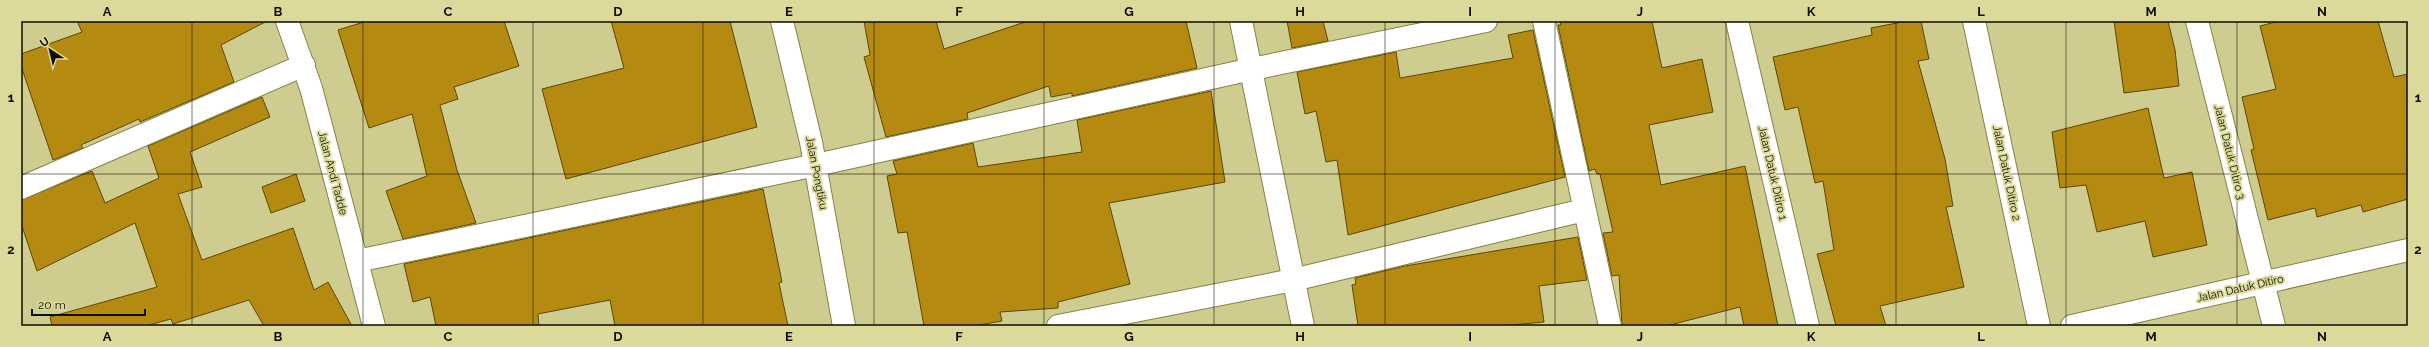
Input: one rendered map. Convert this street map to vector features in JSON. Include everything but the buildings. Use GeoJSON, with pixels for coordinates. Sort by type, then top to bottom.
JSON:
{"type":"FeatureCollection","features":[{"type":"Feature","properties":{"kind":"street","name":"Jalan Pongtiku"},"geometry":{"type":"LineString","coordinates":[[782,21],[816,165],[844,326]]}},
{"type":"Feature","properties":{"kind":"street"},"geometry":{"type":"LineString","coordinates":[[1241,21],[1252,69],[1303,326]]}},
{"type":"Feature","properties":{"kind":"street"},"geometry":{"type":"LineString","coordinates":[[357,261],[816,165],[1252,69],[1486,21]]}},
{"type":"Feature","properties":{"kind":"street"},"geometry":{"type":"LineString","coordinates":[[1544,21],[1610,326]]}},
{"type":"Feature","properties":{"kind":"street","name":"Jalan Datuk Ditiro 1"},"geometry":{"type":"LineString","coordinates":[[1737,21],[1808,326]]}},
{"type":"Feature","properties":{"kind":"street","name":"Jalan Datuk Ditiro 2"},"geometry":{"type":"LineString","coordinates":[[1974,21],[2039,326]]}},
{"type":"Feature","properties":{"kind":"street","name":"Jalan Datuk Ditiro 3"},"geometry":{"type":"LineString","coordinates":[[2197,21],[2274,326]]}},
{"type":"Feature","properties":{"kind":"street","name":"Jalan Andi Tadde"},"geometry":{"type":"LineString","coordinates":[[293,23],[374,326]]}},
{"type":"Feature","properties":{"kind":"street"},"geometry":{"type":"LineString","coordinates":[[21,188],[304,65]]}},
{"type":"Feature","properties":{"kind":"street"},"geometry":{"type":"LineString","coordinates":[[1058,326],[1293,280],[1584,210]]}},
{"type":"Feature","properties":{"kind":"street","name":"Jalan Datuk Ditiro"},"geometry":{"type":"LineString","coordinates":[[2072,326],[2408,250]]}}]}
